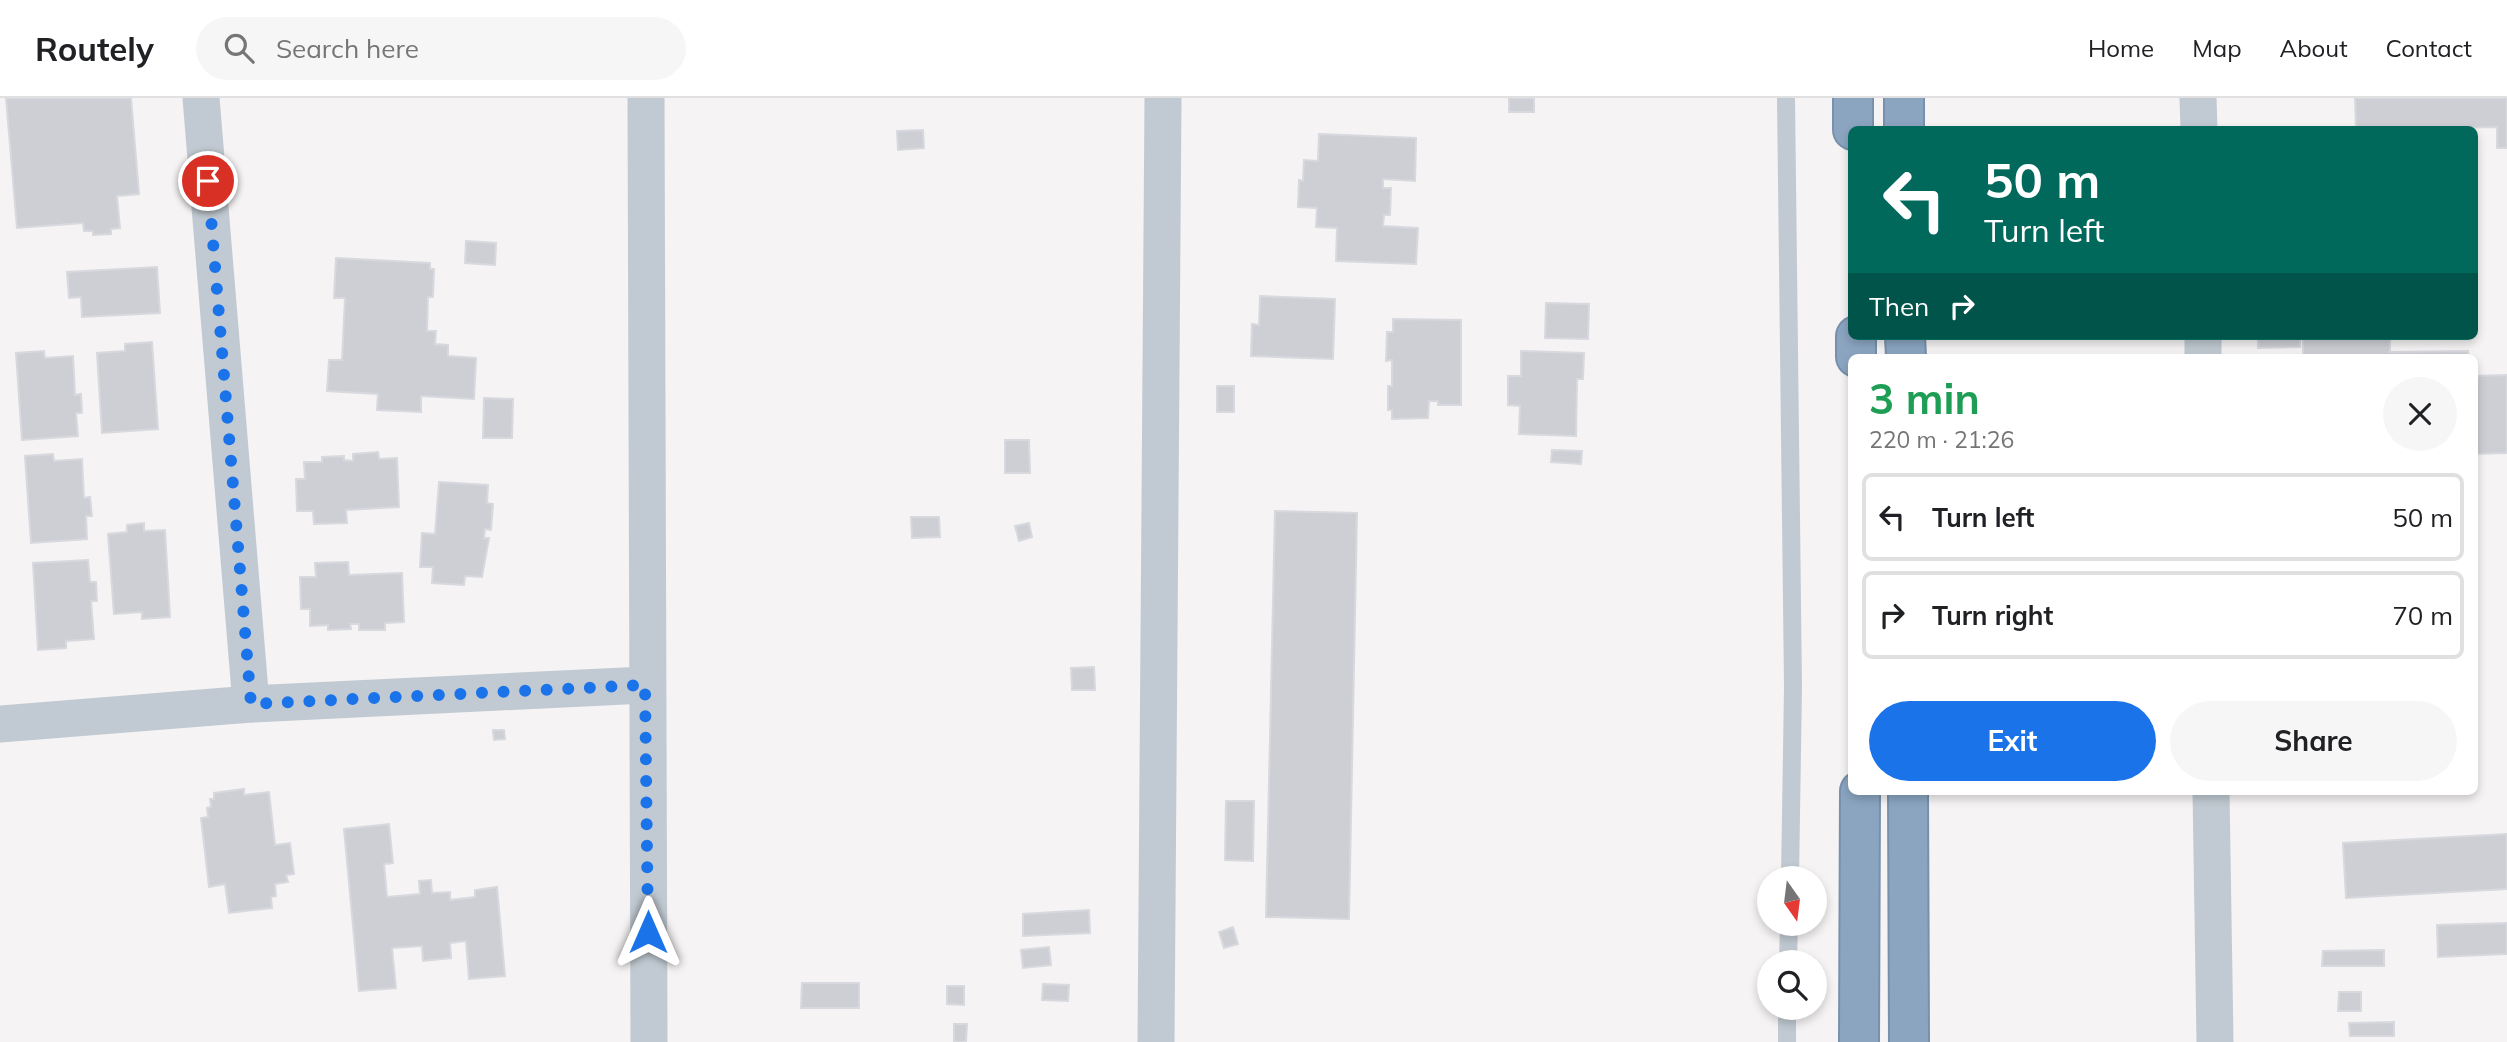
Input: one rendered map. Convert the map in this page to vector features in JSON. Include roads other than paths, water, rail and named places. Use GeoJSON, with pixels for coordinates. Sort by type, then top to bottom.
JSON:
{"type":"FeatureCollection","features":[{"type":"Feature","properties":{"kind":"highway"},"geometry":{"type":"LineString","coordinates":[[1853,98],[1853,126]]}},
{"type":"Feature","properties":{"kind":"highway"},"geometry":{"type":"LineString","coordinates":[[1904,98],[1904,126]]}},
{"type":"Feature","properties":{"kind":"highway"},"geometry":{"type":"LineString","coordinates":[[1859,1042],[1860,795]]}},
{"type":"Feature","properties":{"kind":"highway"},"geometry":{"type":"LineString","coordinates":[[1908,795],[1909,1042]]}},
{"type":"Feature","properties":{"kind":"street"},"geometry":{"type":"LineString","coordinates":[[201,98],[251,704]]}},
{"type":"Feature","properties":{"kind":"street"},"geometry":{"type":"LineString","coordinates":[[646,98],[645,685],[649,1042]]}},
{"type":"Feature","properties":{"kind":"street"},"geometry":{"type":"LineString","coordinates":[[1156,1042],[1163,98]]}},
{"type":"Feature","properties":{"kind":"street"},"geometry":{"type":"LineString","coordinates":[[2199,98],[2199,126]]}},
{"type":"Feature","properties":{"kind":"street"},"geometry":{"type":"LineString","coordinates":[[0,724],[251,704],[645,685]]}},
{"type":"Feature","properties":{"kind":"street"},"geometry":{"type":"LineString","coordinates":[[2211,795],[2214,1042]]}},
{"type":"Feature","properties":{"kind":"lane"},"geometry":{"type":"LineString","coordinates":[[1786,98],[1793,687],[1790,866]]}},
{"type":"Feature","properties":{"kind":"lane"},"geometry":{"type":"LineString","coordinates":[[1787,1020],[1787,1042]]}}]}
